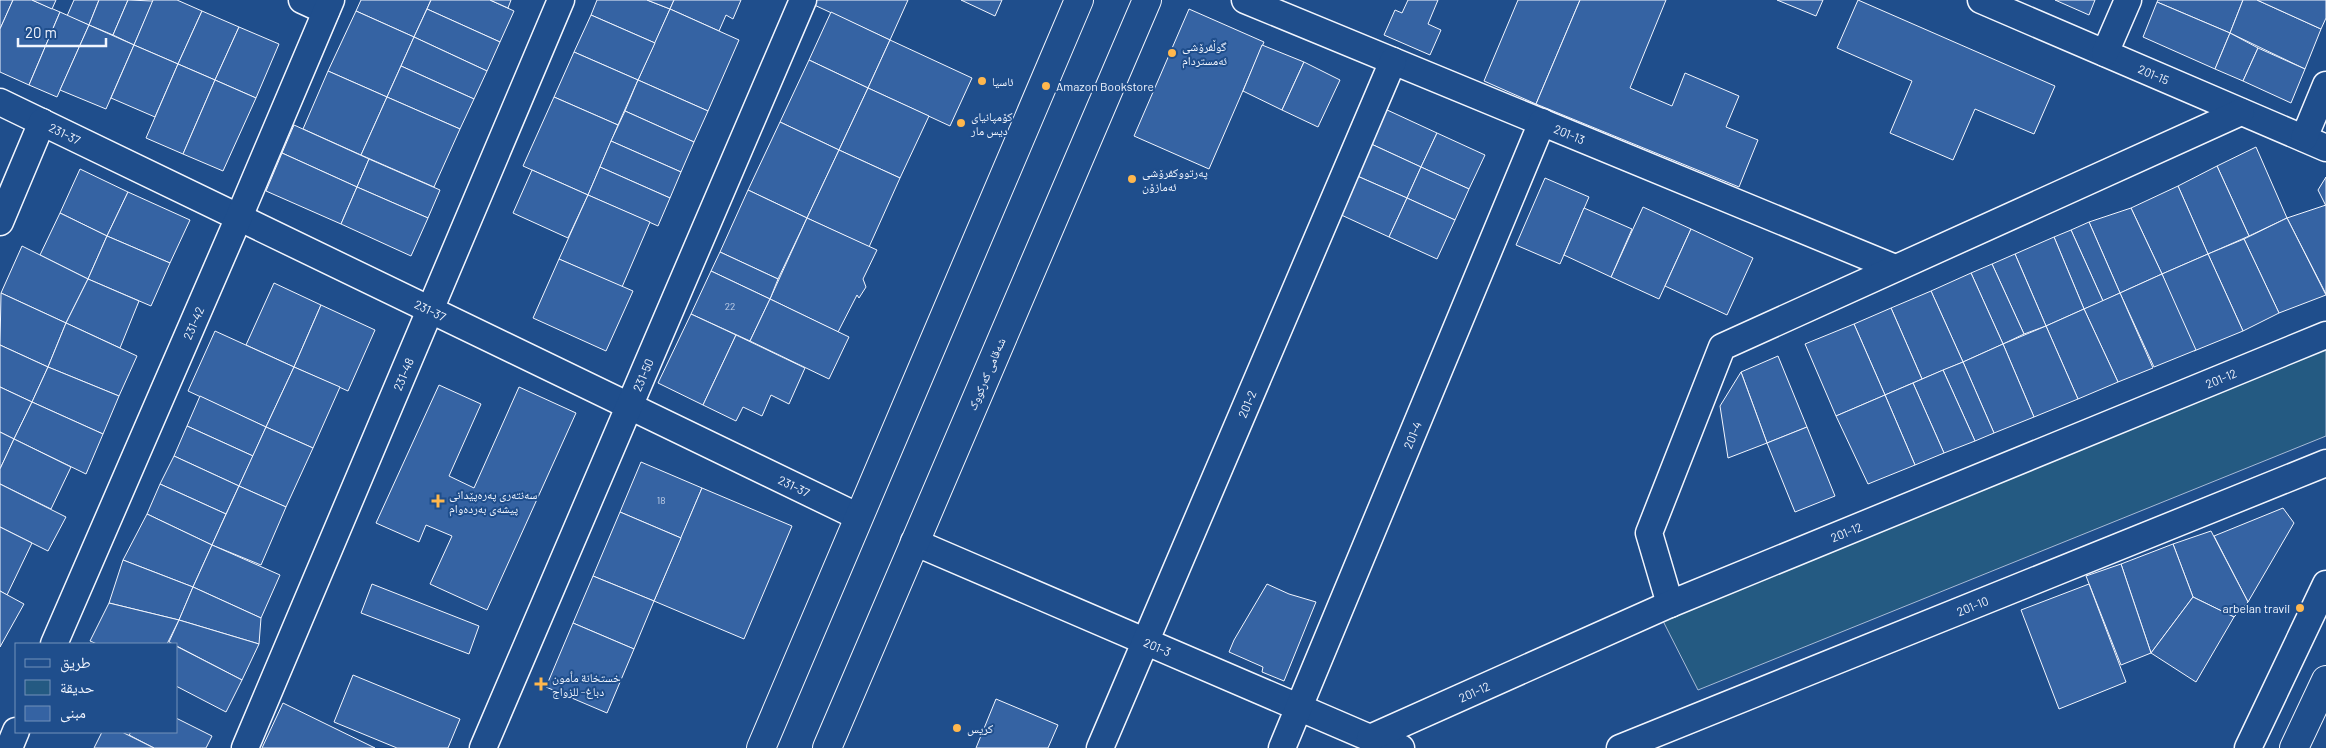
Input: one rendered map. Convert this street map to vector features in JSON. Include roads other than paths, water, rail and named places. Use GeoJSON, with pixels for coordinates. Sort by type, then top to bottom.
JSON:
{"type":"FeatureCollection","features":[{"type":"Feature","properties":{"kind":"main road"},"geometry":{"type":"LineString","coordinates":[[761,748],[1079,0]]}},
{"type":"Feature","properties":{"kind":"main road","name":"شەقامی کەرکووک"},"geometry":{"type":"LineString","coordinates":[[827,748],[1146,0]]}},
{"type":"Feature","properties":{"kind":"main road"},"geometry":{"type":"LineString","coordinates":[[2294,748],[2326,680]]}},
{"type":"Feature","properties":{"kind":"street"},"geometry":{"type":"LineString","coordinates":[[302,0],[328,6]]}},
{"type":"Feature","properties":{"kind":"street","name":"231-48"},"geometry":{"type":"LineString","coordinates":[[245,748],[561,0]]}},
{"type":"Feature","properties":{"kind":"street","name":"231-50"},"geometry":{"type":"LineString","coordinates":[[483,748],[803,0]]}},
{"type":"Feature","properties":{"kind":"street","name":"201-13"},"geometry":{"type":"LineString","coordinates":[[1245,0],[1895,268]]}},
{"type":"Feature","properties":{"kind":"street","name":"201-15"},"geometry":{"type":"LineString","coordinates":[[1981,0],[2315,143]]}},
{"type":"Feature","properties":{"kind":"street"},"geometry":{"type":"LineString","coordinates":[[2105,53],[2128,0]]}},
{"type":"Feature","properties":{"kind":"street","name":"231-42"},"geometry":{"type":"LineString","coordinates":[[54,643],[328,6]]}},
{"type":"Feature","properties":{"kind":"street","name":"201-2"},"geometry":{"type":"LineString","coordinates":[[1100,748],[1392,61]]}},
{"type":"Feature","properties":{"kind":"street"},"geometry":{"type":"LineString","coordinates":[[2315,143],[2326,85]]}},
{"type":"Feature","properties":{"kind":"street","name":"231-37"},"geometry":{"type":"LineString","coordinates":[[0,102],[859,517]]}},
{"type":"Feature","properties":{"kind":"street"},"geometry":{"type":"LineString","coordinates":[[1670,604],[1650,533],[1722,347],[2241,112]]}},
{"type":"Feature","properties":{"kind":"street"},"geometry":{"type":"LineString","coordinates":[[0,222],[42,122]]}},
{"type":"Feature","properties":{"kind":"street","name":"201-4"},"geometry":{"type":"LineString","coordinates":[[1282,748],[1542,122]]}},
{"type":"Feature","properties":{"kind":"street","name":"201-12"},"geometry":{"type":"LineString","coordinates":[[1370,738],[1670,604],[2326,335]]}},
{"type":"Feature","properties":{"kind":"street","name":"201-10"},"geometry":{"type":"LineString","coordinates":[[1620,748],[2326,464]]}},
{"type":"Feature","properties":{"kind":"street","name":"201-3"},"geometry":{"type":"LineString","coordinates":[[914,542],[1299,708],[1370,738],[1401,748]]}},
{"type":"Feature","properties":{"kind":"street"},"geometry":{"type":"LineString","coordinates":[[2248,748],[2326,584]]}},
{"type":"Feature","properties":{"kind":"street"},"geometry":{"type":"LineString","coordinates":[[9,748],[15,733]]}},
{"type":"Feature","properties":{"kind":"place","name":"گوڵفرۆشی ئەمستردام"},"geometry":{"type":"Point","coordinates":[1172,53]}},
{"type":"Feature","properties":{"kind":"place","name":"ئاسیا"},"geometry":{"type":"Point","coordinates":[982,81]}},
{"type":"Feature","properties":{"kind":"place","name":"Amazon Bookstore"},"geometry":{"type":"Point","coordinates":[1046,86]}},
{"type":"Feature","properties":{"kind":"place","name":"کۆمپانیای دیس مار"},"geometry":{"type":"Point","coordinates":[961,123]}},
{"type":"Feature","properties":{"kind":"place","name":"پەرتووکفرۆشی ئەمازۆن"},"geometry":{"type":"Point","coordinates":[1132,179]}},
{"type":"Feature","properties":{"kind":"place","name":"سەنتەری پەرەپێدانی پیشەی بەردەوام"},"geometry":{"type":"Point","coordinates":[438,501]}},
{"type":"Feature","properties":{"kind":"place","name":"arbelan travil"},"geometry":{"type":"Point","coordinates":[2300,608]}},
{"type":"Feature","properties":{"kind":"place","name":"خستخانة مأمون دباغ- للزواج"},"geometry":{"type":"Point","coordinates":[541,684]}},
{"type":"Feature","properties":{"kind":"place","name":"كريس"},"geometry":{"type":"Point","coordinates":[957,728]}}]}
